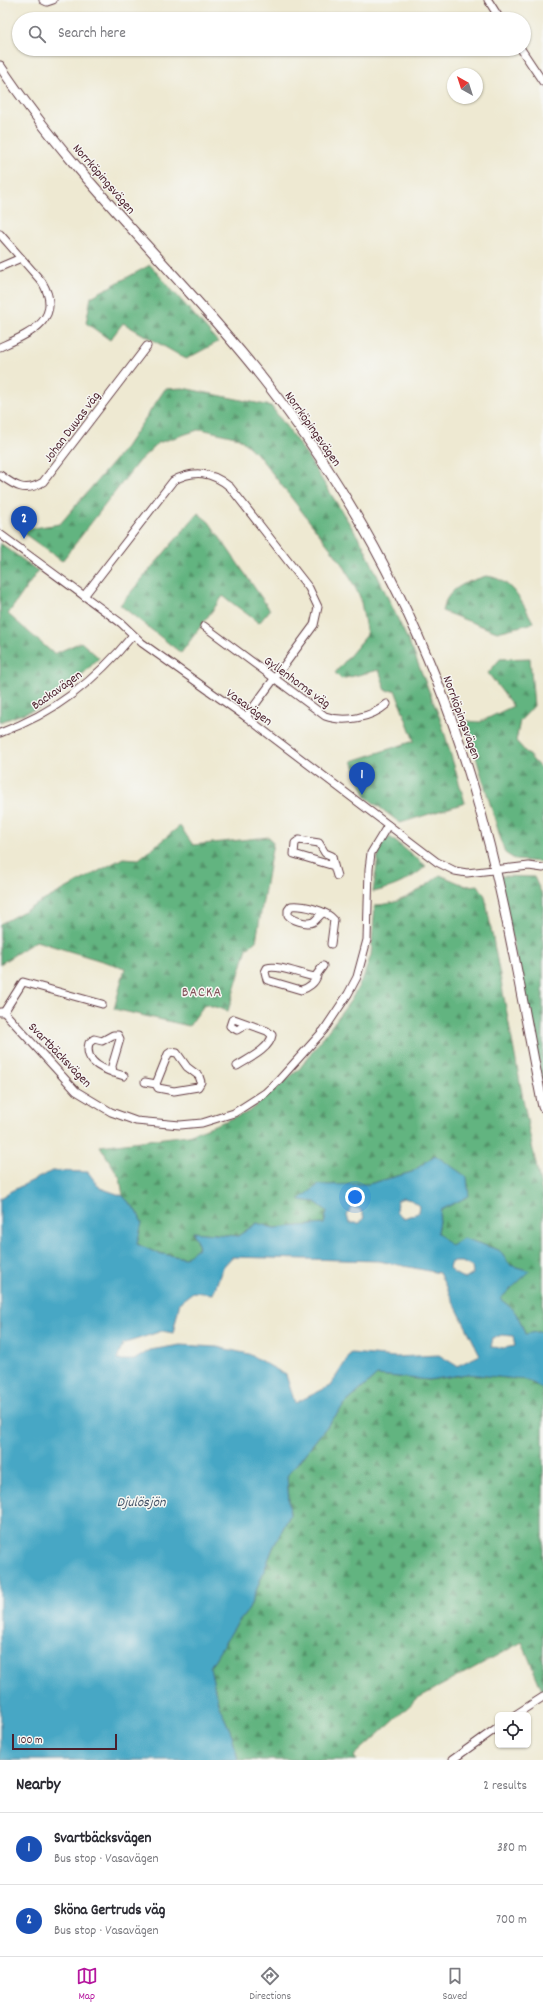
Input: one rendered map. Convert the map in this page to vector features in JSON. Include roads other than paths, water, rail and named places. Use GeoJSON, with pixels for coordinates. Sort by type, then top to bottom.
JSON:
{"type":"FeatureCollection","features":[{"type":"Feature","properties":{"kind":"main road","name":"Norrköpingsvägen"},"geometry":{"type":"LineString","coordinates":[[0,66],[67,154],[208,312],[264,379],[290,414],[350,505],[402,602],[426,656],[454,728],[474,789],[495,869],[543,1107]]}},
{"type":"Feature","properties":{"kind":"street"},"geometry":{"type":"LineString","coordinates":[[43,0],[47,2],[53,0]]}},
{"type":"Feature","properties":{"kind":"street"},"geometry":{"type":"LineString","coordinates":[[488,0],[496,12]]}},
{"type":"Feature","properties":{"kind":"street"},"geometry":{"type":"LineString","coordinates":[[525,56],[543,82]]}},
{"type":"Feature","properties":{"kind":"street"},"geometry":{"type":"LineString","coordinates":[[0,234],[47,291],[48,312],[36,329],[0,347]]}},
{"type":"Feature","properties":{"kind":"street"},"geometry":{"type":"LineString","coordinates":[[0,267],[21,258]]}},
{"type":"Feature","properties":{"kind":"street","name":"Johan Duwas väg"},"geometry":{"type":"LineString","coordinates":[[0,475],[16,486],[20,487],[38,485],[43,482],[147,346]]}},
{"type":"Feature","properties":{"kind":"street"},"geometry":{"type":"LineString","coordinates":[[84,596],[173,481],[188,474],[204,473],[213,475],[230,487],[309,588],[318,606],[314,625],[246,717]]}},
{"type":"Feature","properties":{"kind":"street","name":"Vasavägen"},"geometry":{"type":"LineString","coordinates":[[0,534],[121,623],[133,635],[246,717],[438,862],[455,871],[481,872],[495,869],[511,869],[529,866],[543,868]]}},
{"type":"Feature","properties":{"kind":"street","name":"Gyllenhorns väg"},"geometry":{"type":"LineString","coordinates":[[204,626],[311,707],[332,719],[354,719],[380,710],[386,704]]}},
{"type":"Feature","properties":{"kind":"street","name":"Backavägen"},"geometry":{"type":"LineString","coordinates":[[0,733],[29,721],[77,692],[111,660],[133,635]]}},
{"type":"Feature","properties":{"kind":"street","name":"Svartbäcksvägen"},"geometry":{"type":"LineString","coordinates":[[102,1004],[23,982],[2,1012],[76,1091],[111,1112],[136,1121],[180,1125],[202,1123],[234,1113],[265,1094],[324,1030],[348,994],[357,977],[367,940],[369,868],[371,853],[388,824]]}},
{"type":"Feature","properties":{"kind":"street"},"geometry":{"type":"LineString","coordinates":[[334,866],[294,854],[295,843],[299,840],[319,843],[325,852],[332,856],[334,866],[336,876]]}},
{"type":"Feature","properties":{"kind":"street"},"geometry":{"type":"LineString","coordinates":[[323,913],[330,915],[334,920],[331,944]]}},
{"type":"Feature","properties":{"kind":"street"},"geometry":{"type":"LineString","coordinates":[[317,976],[310,976],[292,970],[271,966],[264,972],[267,980],[301,990],[312,983],[317,976],[323,966]]}},
{"type":"Feature","properties":{"kind":"street"},"geometry":{"type":"LineString","coordinates":[[238,1066],[267,1046],[272,1039],[272,1035],[267,1031],[246,1024]]}},
{"type":"Feature","properties":{"kind":"street"},"geometry":{"type":"LineString","coordinates":[[113,1073],[112,1066],[120,1039],[118,1035],[113,1035],[102,1041],[94,1039],[88,1046],[87,1053],[91,1060],[102,1068],[113,1073],[124,1076]]}},
{"type":"Feature","properties":{"kind":"street"},"geometry":{"type":"LineString","coordinates":[[145,1082],[156,1084],[158,1088],[174,1090],[198,1087],[201,1082],[199,1076],[187,1067],[177,1053],[171,1052],[168,1054],[156,1084]]}},
{"type":"Feature","properties":{"kind":"street"},"geometry":{"type":"LineString","coordinates":[[519,1712],[543,1697]]}},
{"type":"Feature","properties":{"kind":"street"},"geometry":{"type":"LineString","coordinates":[[452,1760],[495,1729]]}},
{"type":"Feature","properties":{"kind":"water","name":"Djulösjön"},"geometry":{"type":"Polygon","coordinates":[[[435,1155],[467,1177],[469,1196],[441,1210],[437,1232],[451,1246],[463,1238],[499,1250],[510,1265],[530,1271],[500,1299],[516,1314],[525,1334],[543,1331],[543,1389],[527,1380],[467,1374],[429,1380],[377,1375],[345,1404],[287,1476],[290,1515],[273,1548],[249,1609],[234,1628],[210,1667],[218,1703],[232,1735],[238,1760],[0,1760],[0,1198],[52,1171],[88,1172],[100,1188],[123,1196],[137,1211],[142,1223],[137,1244],[157,1253],[185,1258],[199,1247],[193,1232],[238,1236],[257,1223],[274,1228],[324,1224],[327,1211],[315,1202],[299,1200],[318,1185],[369,1184],[412,1172],[435,1155]],[[403,1198],[397,1201],[396,1212],[404,1218],[418,1213],[419,1206],[411,1200],[403,1198]],[[353,1207],[347,1215],[349,1223],[360,1223],[364,1217],[360,1209],[353,1207]],[[232,1257],[223,1267],[213,1294],[193,1292],[180,1302],[173,1333],[162,1331],[123,1344],[117,1360],[134,1360],[150,1350],[180,1345],[217,1347],[249,1354],[286,1375],[295,1403],[330,1386],[351,1353],[395,1357],[439,1355],[457,1366],[480,1355],[439,1273],[379,1261],[232,1257]],[[451,1262],[449,1268],[454,1273],[465,1279],[473,1274],[472,1267],[462,1262],[451,1262]],[[502,1335],[493,1338],[491,1347],[504,1348],[515,1346],[513,1336],[502,1335]]]}},
{"type":"Feature","properties":{"kind":"place","name":"Sköna Gertruds väg"},"geometry":{"type":"Point","coordinates":[24,539]}},
{"type":"Feature","properties":{"kind":"place","name":"Svartbäcksvägen"},"geometry":{"type":"Point","coordinates":[362,795]}},
{"type":"Feature","properties":{"kind":"district","name":"BACKA"},"geometry":{"type":"Point","coordinates":[202,991]}}]}
